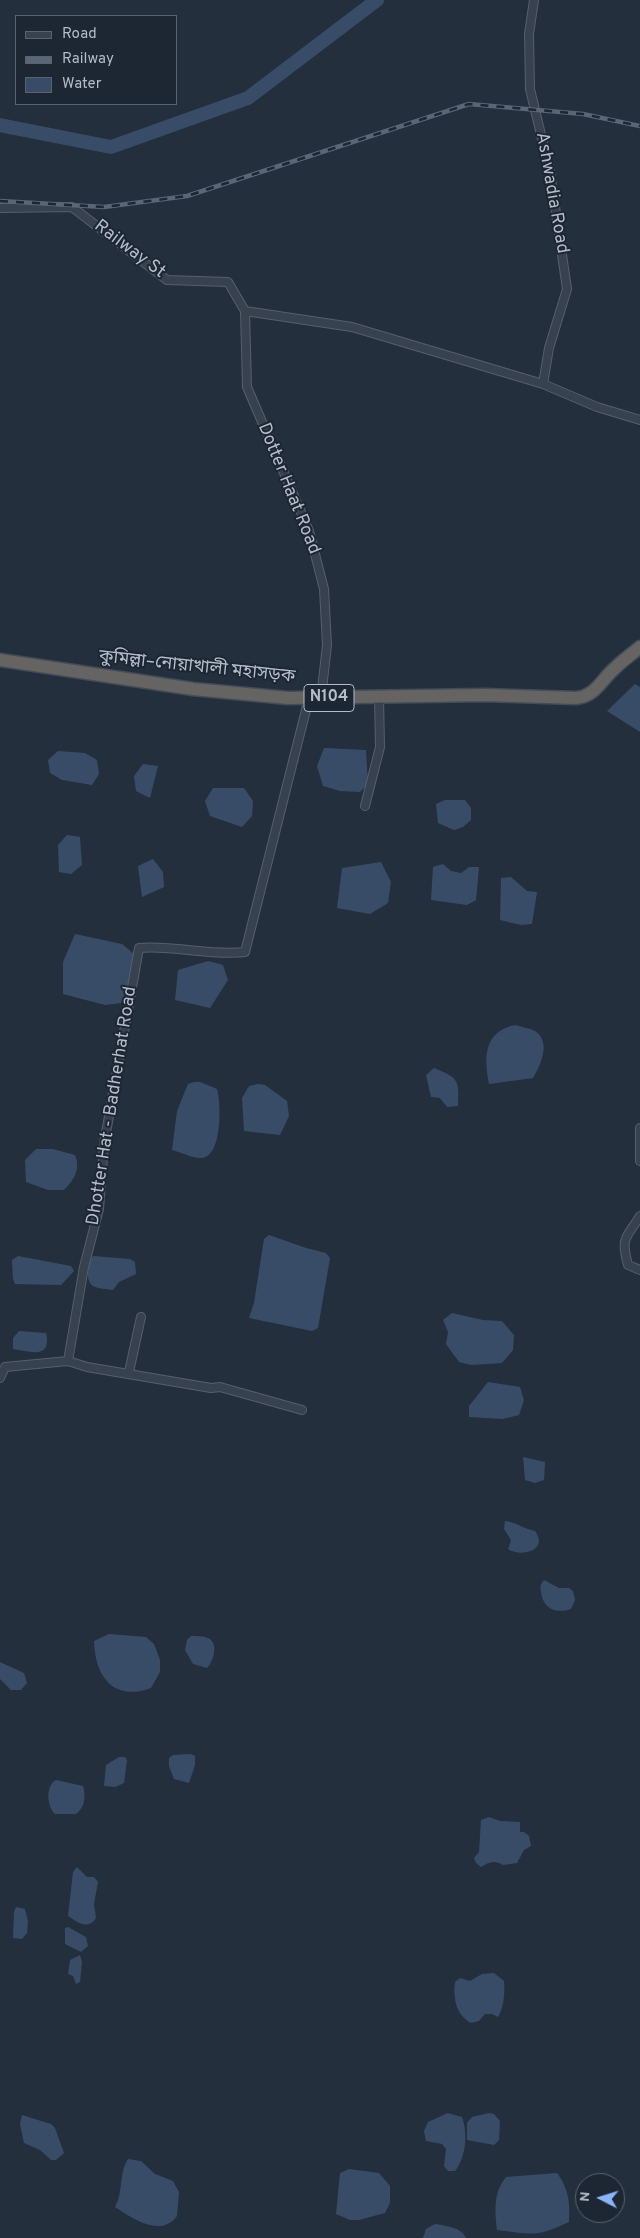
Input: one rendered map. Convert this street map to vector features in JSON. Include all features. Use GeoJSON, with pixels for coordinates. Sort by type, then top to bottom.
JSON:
{"type":"FeatureCollection","features":[{"type":"Feature","properties":{"kind":"highway","name":"কুমিল্লা–নোয়াখালী মহাসড়ক"},"geometry":{"type":"LineString","coordinates":[[0,660],[192,689],[288,698],[485,694],[586,697],[614,668],[640,647]]}},
{"type":"Feature","properties":{"kind":"street","name":"Ashwadia Road"},"geometry":{"type":"LineString","coordinates":[[534,0],[529,34],[530,89],[550,172],[568,289],[549,348],[543,384]]}},
{"type":"Feature","properties":{"kind":"street","name":"Railway St"},"geometry":{"type":"LineString","coordinates":[[0,208],[72,208],[167,280],[228,282],[246,311]]}},
{"type":"Feature","properties":{"kind":"street"},"geometry":{"type":"LineString","coordinates":[[246,311],[352,327],[543,384],[597,407],[640,420]]}},
{"type":"Feature","properties":{"kind":"street","name":"Dotter Haat Road"},"geometry":{"type":"LineString","coordinates":[[246,311],[247,387],[309,531],[324,589],[327,645],[315,698]]}},
{"type":"Feature","properties":{"kind":"street"},"geometry":{"type":"LineString","coordinates":[[365,806],[380,747],[379,697]]}},
{"type":"Feature","properties":{"kind":"street","name":"Dhotter Hat - Badherhat Road"},"geometry":{"type":"LineString","coordinates":[[68,1361],[84,1266],[99,1209],[104,1144],[139,948],[153,946],[229,954],[245,952],[315,698]]}},
{"type":"Feature","properties":{"kind":"street"},"geometry":{"type":"LineString","coordinates":[[640,1128],[640,1161]]}},
{"type":"Feature","properties":{"kind":"street"},"geometry":{"type":"LineString","coordinates":[[640,1216],[625,1235],[624,1252],[628,1265],[640,1270]]}},
{"type":"Feature","properties":{"kind":"street"},"geometry":{"type":"LineString","coordinates":[[129,1372],[141,1318]]}},
{"type":"Feature","properties":{"kind":"street"},"geometry":{"type":"LineString","coordinates":[[0,1378],[5,1367],[68,1361],[87,1367],[129,1372],[220,1388],[302,1410]]}},
{"type":"Feature","properties":{"kind":"water"},"geometry":{"type":"Polygon","coordinates":[[[635,684],[640,687],[640,732],[607,711],[635,684]]]}},
{"type":"Feature","properties":{"kind":"water"},"geometry":{"type":"Polygon","coordinates":[[[324,748],[366,750],[368,784],[360,792],[340,791],[323,786],[317,766],[324,748]]]}},
{"type":"Feature","properties":{"kind":"water"},"geometry":{"type":"Polygon","coordinates":[[[58,751],[85,753],[97,760],[99,774],[92,785],[62,780],[50,773],[48,760],[58,751]]]}},
{"type":"Feature","properties":{"kind":"water"},"geometry":{"type":"Polygon","coordinates":[[[143,764],[158,766],[150,798],[136,791],[134,776],[143,764]]]}},
{"type":"Feature","properties":{"kind":"water"},"geometry":{"type":"Polygon","coordinates":[[[213,788],[244,788],[253,801],[252,816],[242,827],[210,816],[205,801],[213,788]]]}},
{"type":"Feature","properties":{"kind":"water"},"geometry":{"type":"Polygon","coordinates":[[[445,800],[465,800],[471,808],[471,820],[463,827],[454,830],[438,823],[436,804],[445,800]]]}},
{"type":"Feature","properties":{"kind":"water"},"geometry":{"type":"Polygon","coordinates":[[[67,835],[80,837],[82,865],[71,874],[59,872],[58,845],[67,835]]]}},
{"type":"Feature","properties":{"kind":"water"},"geometry":{"type":"Polygon","coordinates":[[[153,859],[163,872],[164,887],[142,897],[138,866],[153,859]]]}},
{"type":"Feature","properties":{"kind":"water"},"geometry":{"type":"Polygon","coordinates":[[[381,862],[391,882],[388,903],[370,914],[337,908],[342,868],[381,862]]]}},
{"type":"Feature","properties":{"kind":"water"},"geometry":{"type":"Polygon","coordinates":[[[443,864],[451,871],[461,873],[469,867],[479,867],[476,900],[467,905],[431,900],[433,867],[443,864]]]}},
{"type":"Feature","properties":{"kind":"water"},"geometry":{"type":"Polygon","coordinates":[[[511,877],[527,891],[537,892],[532,924],[521,925],[500,920],[501,878],[511,877]]]}},
{"type":"Feature","properties":{"kind":"water"},"geometry":{"type":"Polygon","coordinates":[[[75,934],[122,944],[134,954],[135,971],[121,1003],[105,1005],[63,994],[63,962],[75,934]]]}},
{"type":"Feature","properties":{"kind":"water"},"geometry":{"type":"Polygon","coordinates":[[[208,961],[223,965],[228,980],[210,1008],[175,1000],[178,970],[208,961]]]}},
{"type":"Feature","properties":{"kind":"water"},"geometry":{"type":"Polygon","coordinates":[[[515,1025],[535,1031],[543,1041],[544,1048],[539,1067],[533,1078],[489,1084],[486,1065],[488,1047],[491,1040],[504,1028],[515,1025]]]}},
{"type":"Feature","properties":{"kind":"water"},"geometry":{"type":"Polygon","coordinates":[[[434,1068],[448,1074],[456,1081],[458,1106],[447,1107],[440,1098],[431,1097],[426,1075],[434,1068]]]}},
{"type":"Feature","properties":{"kind":"water"},"geometry":{"type":"Polygon","coordinates":[[[200,1082],[217,1089],[218,1096],[218,1136],[211,1152],[202,1158],[172,1150],[177,1111],[188,1084],[200,1082]]]}},
{"type":"Feature","properties":{"kind":"water"},"geometry":{"type":"Polygon","coordinates":[[[265,1085],[287,1101],[289,1116],[280,1135],[244,1131],[242,1098],[249,1086],[265,1085]]]}},
{"type":"Feature","properties":{"kind":"water"},"geometry":{"type":"Polygon","coordinates":[[[36,1149],[53,1149],[75,1155],[77,1160],[76,1174],[64,1190],[48,1190],[26,1182],[25,1160],[36,1149]]]}},
{"type":"Feature","properties":{"kind":"water"},"geometry":{"type":"Polygon","coordinates":[[[269,1235],[326,1253],[330,1258],[318,1328],[312,1331],[249,1318],[254,1303],[264,1239],[269,1235]]]}},
{"type":"Feature","properties":{"kind":"water"},"geometry":{"type":"Polygon","coordinates":[[[18,1256],[71,1266],[74,1271],[61,1285],[15,1284],[12,1260],[18,1256]]]}},
{"type":"Feature","properties":{"kind":"water"},"geometry":{"type":"Polygon","coordinates":[[[93,1256],[130,1259],[135,1262],[136,1274],[119,1282],[113,1290],[94,1287],[88,1278],[89,1263],[93,1256]]]}},
{"type":"Feature","properties":{"kind":"water"},"geometry":{"type":"Polygon","coordinates":[[[452,1313],[483,1320],[502,1321],[514,1335],[513,1350],[502,1363],[471,1365],[459,1362],[446,1344],[448,1332],[443,1320],[452,1313]]]}},
{"type":"Feature","properties":{"kind":"water"},"geometry":{"type":"Polygon","coordinates":[[[19,1331],[46,1333],[46,1347],[39,1352],[13,1349],[13,1338],[19,1331]]]}},
{"type":"Feature","properties":{"kind":"water"},"geometry":{"type":"Polygon","coordinates":[[[488,1382],[520,1387],[524,1400],[519,1415],[503,1419],[469,1417],[469,1406],[488,1382]]]}},
{"type":"Feature","properties":{"kind":"water"},"geometry":{"type":"Polygon","coordinates":[[[523,1457],[545,1462],[544,1480],[535,1483],[525,1480],[523,1457]]]}},
{"type":"Feature","properties":{"kind":"water"},"geometry":{"type":"Polygon","coordinates":[[[505,1521],[535,1531],[539,1543],[532,1550],[526,1552],[514,1552],[508,1549],[511,1540],[504,1529],[505,1521]]]}},
{"type":"Feature","properties":{"kind":"water"},"geometry":{"type":"Polygon","coordinates":[[[544,1580],[559,1588],[569,1588],[573,1591],[575,1600],[571,1609],[555,1610],[544,1603],[540,1587],[544,1580]]]}},
{"type":"Feature","properties":{"kind":"water"},"geometry":{"type":"Polygon","coordinates":[[[109,1634],[146,1637],[154,1644],[160,1660],[160,1672],[151,1688],[138,1691],[117,1689],[102,1675],[95,1654],[94,1641],[109,1634]]]}},
{"type":"Feature","properties":{"kind":"water"},"geometry":{"type":"Polygon","coordinates":[[[191,1636],[208,1638],[213,1644],[212,1661],[207,1668],[193,1664],[185,1650],[187,1640],[191,1636]]]}},
{"type":"Feature","properties":{"kind":"water"},"geometry":{"type":"Polygon","coordinates":[[[0,1662],[24,1673],[27,1683],[21,1690],[11,1690],[0,1679],[0,1662]]]}},
{"type":"Feature","properties":{"kind":"water"},"geometry":{"type":"Polygon","coordinates":[[[191,1754],[195,1756],[195,1765],[189,1783],[174,1779],[169,1766],[169,1758],[173,1755],[191,1754]]]}},
{"type":"Feature","properties":{"kind":"water"},"geometry":{"type":"Polygon","coordinates":[[[119,1757],[125,1757],[127,1760],[124,1783],[115,1787],[104,1786],[106,1765],[119,1757]]]}},
{"type":"Feature","properties":{"kind":"water"},"geometry":{"type":"Polygon","coordinates":[[[56,1780],[83,1786],[84,1801],[76,1814],[55,1814],[52,1811],[48,1797],[50,1787],[56,1780]]]}},
{"type":"Feature","properties":{"kind":"water"},"geometry":{"type":"Polygon","coordinates":[[[489,1817],[500,1821],[520,1822],[520,1832],[524,1832],[529,1836],[531,1846],[524,1850],[517,1863],[503,1865],[492,1862],[481,1867],[476,1863],[474,1858],[479,1852],[481,1820],[489,1817]]]}},
{"type":"Feature","properties":{"kind":"water"},"geometry":{"type":"Polygon","coordinates":[[[77,1867],[87,1877],[94,1877],[98,1882],[94,1904],[96,1918],[90,1924],[79,1923],[68,1916],[73,1872],[77,1867]]]}},
{"type":"Feature","properties":{"kind":"water"},"geometry":{"type":"Polygon","coordinates":[[[16,1907],[25,1909],[28,1921],[27,1933],[22,1939],[13,1938],[14,1912],[16,1907]]]}},
{"type":"Feature","properties":{"kind":"water"},"geometry":{"type":"Polygon","coordinates":[[[68,1927],[86,1937],[88,1946],[81,1952],[65,1944],[65,1928],[68,1927]]]}},
{"type":"Feature","properties":{"kind":"water"},"geometry":{"type":"Polygon","coordinates":[[[80,1955],[82,1962],[80,1982],[76,1984],[73,1976],[68,1974],[70,1960],[80,1955]]]}},
{"type":"Feature","properties":{"kind":"water"},"geometry":{"type":"Polygon","coordinates":[[[494,1973],[504,1981],[502,2009],[498,2017],[492,2014],[485,2014],[479,2021],[471,2023],[466,2020],[457,2006],[455,1982],[460,1978],[470,1981],[482,1974],[494,1973]]]}},
{"type":"Feature","properties":{"kind":"water"},"geometry":{"type":"Polygon","coordinates":[[[448,2113],[462,2117],[465,2130],[464,2152],[455,2171],[448,2171],[444,2166],[446,2149],[442,2144],[426,2141],[424,2131],[428,2122],[448,2113]]]}},
{"type":"Feature","properties":{"kind":"water"},"geometry":{"type":"Polygon","coordinates":[[[489,2113],[494,2114],[500,2121],[499,2140],[494,2145],[467,2140],[467,2123],[472,2117],[489,2113]]]}},
{"type":"Feature","properties":{"kind":"water"},"geometry":{"type":"Polygon","coordinates":[[[22,2115],[51,2124],[55,2128],[64,2153],[56,2160],[51,2160],[40,2150],[24,2143],[20,2124],[22,2115]]]}},
{"type":"Feature","properties":{"kind":"water"},"geometry":{"type":"Polygon","coordinates":[[[128,2159],[141,2161],[155,2174],[173,2181],[179,2192],[177,2216],[170,2222],[163,2226],[147,2224],[130,2217],[115,2207],[118,2201],[123,2171],[128,2159]]]}},
{"type":"Feature","properties":{"kind":"water"},"geometry":{"type":"Polygon","coordinates":[[[349,2169],[379,2173],[390,2186],[390,2203],[385,2213],[359,2220],[350,2220],[336,2214],[340,2173],[349,2169]]]}},
{"type":"Feature","properties":{"kind":"water"},"geometry":{"type":"Polygon","coordinates":[[[557,2173],[568,2196],[569,2222],[548,2231],[534,2234],[497,2230],[497,2196],[506,2177],[557,2173]]]}},
{"type":"Feature","properties":{"kind":"water"},"geometry":{"type":"Polygon","coordinates":[[[435,2224],[457,2229],[466,2238],[423,2238],[426,2229],[435,2224]]]}},
{"type":"Feature","properties":{"kind":"waterway"},"geometry":{"type":"LineString","coordinates":[[0,125],[111,147],[248,98],[377,0]]}},
{"type":"Feature","properties":{"kind":"railway"},"geometry":{"type":"LineString","coordinates":[[0,201],[104,207],[187,196],[469,104],[583,114],[640,126]]}}]}
